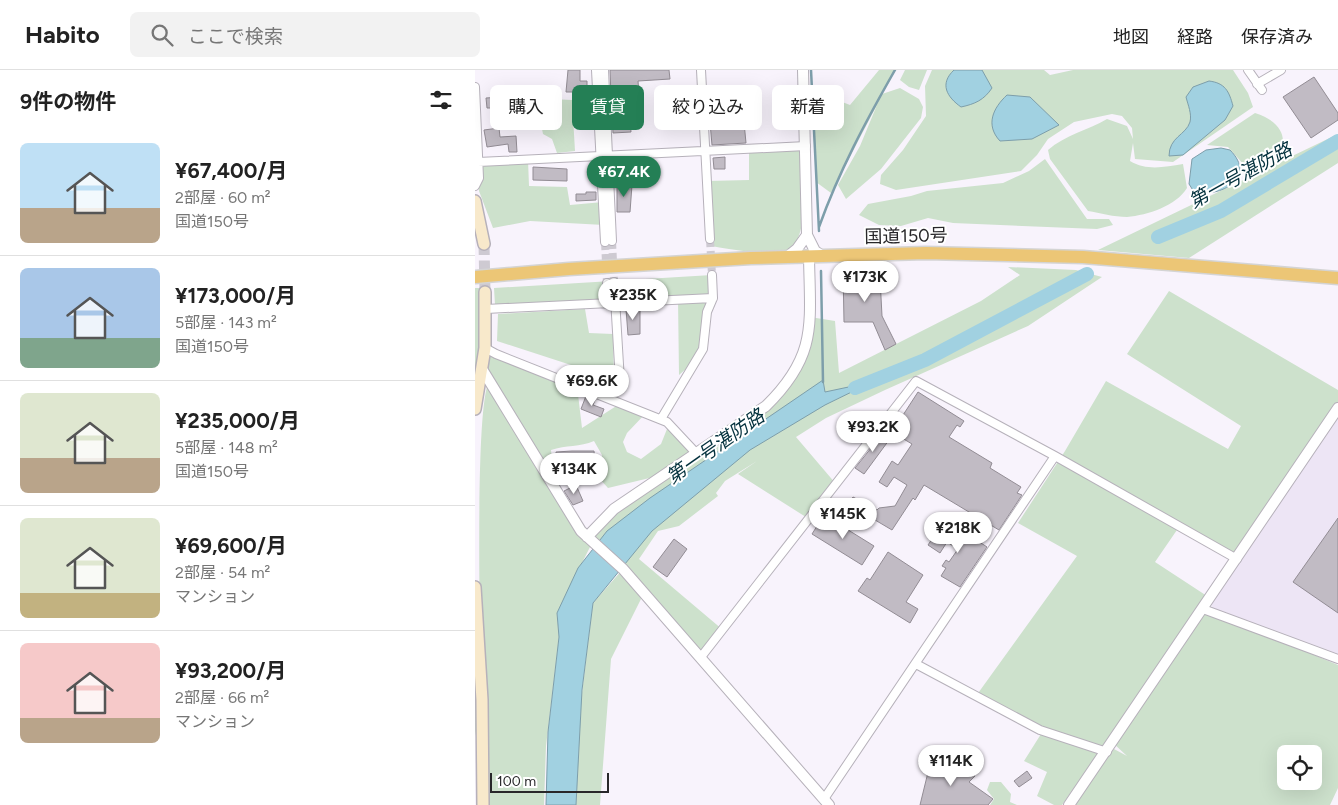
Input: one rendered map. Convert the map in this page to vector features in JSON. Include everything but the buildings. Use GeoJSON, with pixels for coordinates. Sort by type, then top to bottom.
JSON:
{"type":"FeatureCollection","features":[{"type":"Feature","properties":{"kind":"highway","name":"国道150号"},"geometry":{"type":"LineString","coordinates":[[475,277],[569,269],[787,257],[926,253],[1048,255],[1338,278]]}},
{"type":"Feature","properties":{"kind":"main road"},"geometry":{"type":"LineString","coordinates":[[475,201],[484,244]]}},
{"type":"Feature","properties":{"kind":"main road"},"geometry":{"type":"LineString","coordinates":[[475,409],[485,348],[485,292]]}},
{"type":"Feature","properties":{"kind":"main road"},"geometry":{"type":"LineString","coordinates":[[475,587],[482,700],[483,805]]}},
{"type":"Feature","properties":{"kind":"street"},"geometry":{"type":"LineString","coordinates":[[596,70],[604,156],[608,241]]}},
{"type":"Feature","properties":{"kind":"street"},"geometry":{"type":"LineString","coordinates":[[604,70],[604,156]]}},
{"type":"Feature","properties":{"kind":"street"},"geometry":{"type":"LineString","coordinates":[[701,70],[710,239]]}},
{"type":"Feature","properties":{"kind":"street"},"geometry":{"type":"LineString","coordinates":[[587,537],[614,509],[766,406],[795,373],[807,348],[815,250],[807,235],[803,70]]}},
{"type":"Feature","properties":{"kind":"street"},"geometry":{"type":"LineString","coordinates":[[1248,70],[1260,87],[1281,70]]}},
{"type":"Feature","properties":{"kind":"street"},"geometry":{"type":"LineString","coordinates":[[475,87],[479,178],[475,186]]}},
{"type":"Feature","properties":{"kind":"street"},"geometry":{"type":"LineString","coordinates":[[478,162],[806,146]]}},
{"type":"Feature","properties":{"kind":"street"},"geometry":{"type":"LineString","coordinates":[[787,257],[797,249],[807,235]]}},
{"type":"Feature","properties":{"kind":"street"},"geometry":{"type":"LineString","coordinates":[[661,420],[703,350],[707,312],[713,298],[712,275]]}},
{"type":"Feature","properties":{"kind":"street"},"geometry":{"type":"LineString","coordinates":[[610,282],[620,382]]}},
{"type":"Feature","properties":{"kind":"street"},"geometry":{"type":"LineString","coordinates":[[486,310],[713,298]]}},
{"type":"Feature","properties":{"kind":"street"},"geometry":{"type":"LineString","coordinates":[[485,348],[667,422],[696,453]]}},
{"type":"Feature","properties":{"kind":"street"},"geometry":{"type":"LineString","coordinates":[[482,369],[573,519],[587,537],[623,569],[826,802],[1055,456]]}},
{"type":"Feature","properties":{"kind":"street"},"geometry":{"type":"LineString","coordinates":[[701,658],[916,382],[1055,456],[1237,559]]}},
{"type":"Feature","properties":{"kind":"street"},"geometry":{"type":"LineString","coordinates":[[1069,805],[1107,752],[1338,408]]}},
{"type":"Feature","properties":{"kind":"street"},"geometry":{"type":"LineString","coordinates":[[1203,609],[1338,659]]}},
{"type":"Feature","properties":{"kind":"street"},"geometry":{"type":"LineString","coordinates":[[916,664],[1040,730],[1107,752]]}},
{"type":"Feature","properties":{"kind":"shaded area"},"geometry":{"type":"Polygon","coordinates":[[[1338,417],[1338,656],[1214,610],[1211,604],[1338,417]]]}},
{"type":"Feature","properties":{"kind":"green space"},"geometry":{"type":"Polygon","coordinates":[[[879,70],[895,70],[882,94],[900,88],[919,99],[923,107],[921,118],[881,169],[846,199],[838,185],[860,146],[877,105],[831,193],[816,182],[813,130],[844,130],[844,103],[850,105],[879,70]]]}},
{"type":"Feature","properties":{"kind":"green space"},"geometry":{"type":"Polygon","coordinates":[[[905,70],[927,70],[919,90],[909,87],[900,80],[905,70]]]}},
{"type":"Feature","properties":{"kind":"green space"},"geometry":{"type":"Polygon","coordinates":[[[932,70],[1044,70],[1050,75],[1073,70],[1233,70],[1248,93],[1253,107],[1173,162],[1135,159],[1133,143],[1130,161],[1136,164],[1156,167],[1183,164],[1187,188],[1169,205],[1135,216],[1117,216],[1088,211],[1050,159],[1048,150],[1055,145],[1069,136],[1107,119],[1127,126],[1133,139],[1132,128],[1122,116],[1112,114],[1074,122],[1048,139],[1037,155],[1021,171],[896,190],[880,184],[881,175],[903,150],[926,116],[925,86],[932,70]]]}},
{"type":"Feature","properties":{"kind":"green space"},"geometry":{"type":"Polygon","coordinates":[[[562,100],[572,100],[572,130],[574,130],[575,151],[557,153],[552,139],[543,134],[542,130],[562,130],[562,100]]]}},
{"type":"Feature","properties":{"kind":"green space"},"geometry":{"type":"Polygon","coordinates":[[[1255,113],[1270,120],[1279,128],[1283,138],[1282,147],[1269,162],[1258,166],[1245,166],[1228,147],[1207,145],[1255,113]]]}},
{"type":"Feature","properties":{"kind":"green space"},"geometry":{"type":"Polygon","coordinates":[[[1338,134],[1338,163],[1189,258],[1098,250],[1338,134]]]}},
{"type":"Feature","properties":{"kind":"green space"},"geometry":{"type":"Polygon","coordinates":[[[803,146],[803,218],[795,243],[788,250],[772,253],[750,252],[711,246],[713,231],[707,181],[749,180],[749,149],[803,146]]]}},
{"type":"Feature","properties":{"kind":"green space"},"geometry":{"type":"Polygon","coordinates":[[[1045,159],[1087,219],[1109,219],[1113,225],[1097,229],[953,223],[928,218],[901,226],[879,225],[859,215],[868,204],[927,191],[1003,183],[1029,171],[1045,159]]]}},
{"type":"Feature","properties":{"kind":"green space"},"geometry":{"type":"Polygon","coordinates":[[[528,160],[529,186],[567,187],[570,205],[603,202],[604,225],[530,221],[493,228],[479,191],[479,179],[475,179],[475,162],[528,160]]]}},
{"type":"Feature","properties":{"kind":"green space"},"geometry":{"type":"Polygon","coordinates":[[[1008,267],[1076,270],[1102,277],[1028,326],[826,418],[796,437],[836,484],[809,519],[738,474],[757,461],[725,481],[716,493],[718,496],[679,526],[658,531],[639,559],[723,630],[701,657],[630,577],[641,599],[611,659],[600,805],[576,805],[581,701],[593,603],[623,569],[590,547],[557,613],[559,637],[546,746],[544,805],[483,805],[481,705],[475,736],[475,626],[481,684],[479,575],[481,437],[488,384],[488,387],[573,519],[587,537],[588,542],[589,538],[617,508],[666,474],[608,488],[599,478],[602,455],[594,441],[551,450],[555,488],[485,374],[488,349],[577,386],[582,428],[621,403],[646,413],[627,433],[623,442],[627,452],[641,459],[661,444],[669,424],[693,450],[679,466],[714,444],[781,394],[798,367],[810,317],[835,321],[839,373],[981,301],[1020,275],[1008,267]]]}},
{"type":"Feature","properties":{"kind":"green space"},"geometry":{"type":"Polygon","coordinates":[[[712,275],[703,349],[695,361],[679,375],[678,299],[495,305],[494,288],[712,275]]]}},
{"type":"Feature","properties":{"kind":"green space"},"geometry":{"type":"Polygon","coordinates":[[[475,288],[482,288],[481,337],[475,374],[475,288]]]}},
{"type":"Feature","properties":{"kind":"green space"},"geometry":{"type":"Polygon","coordinates":[[[1169,291],[1338,390],[1338,408],[1237,559],[1179,527],[1155,562],[1210,598],[1204,609],[1338,665],[1338,788],[1330,805],[1069,805],[1114,749],[1127,756],[1113,743],[1107,752],[1040,730],[976,696],[1077,556],[1018,523],[1065,451],[1106,381],[1228,449],[1241,426],[1127,354],[1169,291]]]}},
{"type":"Feature","properties":{"kind":"green space"},"geometry":{"type":"Polygon","coordinates":[[[585,309],[589,333],[613,334],[614,379],[497,341],[498,314],[585,309]]]}},
{"type":"Feature","properties":{"kind":"green space"},"geometry":{"type":"Polygon","coordinates":[[[1041,734],[1099,752],[1062,805],[1054,805],[1037,796],[1047,772],[1024,761],[1041,734]]]}},
{"type":"Feature","properties":{"kind":"green space"},"geometry":{"type":"Polygon","coordinates":[[[990,782],[1001,782],[1011,794],[1010,802],[1017,805],[990,805],[994,799],[987,790],[990,782]]]}},
{"type":"Feature","properties":{"kind":"water"},"geometry":{"type":"Polygon","coordinates":[[[954,70],[982,70],[992,88],[979,101],[961,107],[949,95],[946,85],[949,75],[954,70]]]}},
{"type":"Feature","properties":{"kind":"water"},"geometry":{"type":"Polygon","coordinates":[[[1209,81],[1223,86],[1230,96],[1233,106],[1225,120],[1183,155],[1169,156],[1172,144],[1190,122],[1186,97],[1193,87],[1209,81]]]}},
{"type":"Feature","properties":{"kind":"water"},"geometry":{"type":"Polygon","coordinates":[[[1007,95],[1030,97],[1059,125],[1032,139],[1000,141],[995,135],[992,123],[998,105],[1007,95]]]}},
{"type":"Feature","properties":{"kind":"water"},"geometry":{"type":"Polygon","coordinates":[[[1221,148],[1230,150],[1238,160],[1240,169],[1238,177],[1224,189],[1215,192],[1194,192],[1189,184],[1192,159],[1206,150],[1221,148]]]}},
{"type":"Feature","properties":{"kind":"water"},"geometry":{"type":"Polygon","coordinates":[[[823,380],[825,392],[872,382],[825,405],[750,450],[652,531],[593,603],[582,690],[576,805],[546,805],[548,732],[559,637],[557,613],[578,568],[607,531],[650,498],[823,380]]]}},
{"type":"Feature","properties":{"kind":"waterway"},"geometry":{"type":"LineString","coordinates":[[811,70],[819,231]]}},
{"type":"Feature","properties":{"kind":"waterway"},"geometry":{"type":"LineString","coordinates":[[819,227],[835,186],[895,70]]}},
{"type":"Feature","properties":{"kind":"waterway","name":"第一号湛防路"},"geometry":{"type":"LineString","coordinates":[[1158,237],[1221,211],[1338,141]]}},
{"type":"Feature","properties":{"kind":"waterway"},"geometry":{"type":"LineString","coordinates":[[821,271],[823,382]]}},
{"type":"Feature","properties":{"kind":"waterway","name":"第一号湛防路"},"geometry":{"type":"LineString","coordinates":[[855,388],[925,360],[1087,274]]}},
{"type":"Feature","properties":{"kind":"tunnel"},"geometry":{"type":"LineString","coordinates":[[710,239],[712,275]]}},
{"type":"Feature","properties":{"kind":"tunnel"},"geometry":{"type":"LineString","coordinates":[[612,241],[614,282]]}},
{"type":"Feature","properties":{"kind":"tunnel"},"geometry":{"type":"LineString","coordinates":[[605,242],[607,283]]}},
{"type":"Feature","properties":{"kind":"tunnel"},"geometry":{"type":"LineString","coordinates":[[484,244],[485,292]]}}]}
